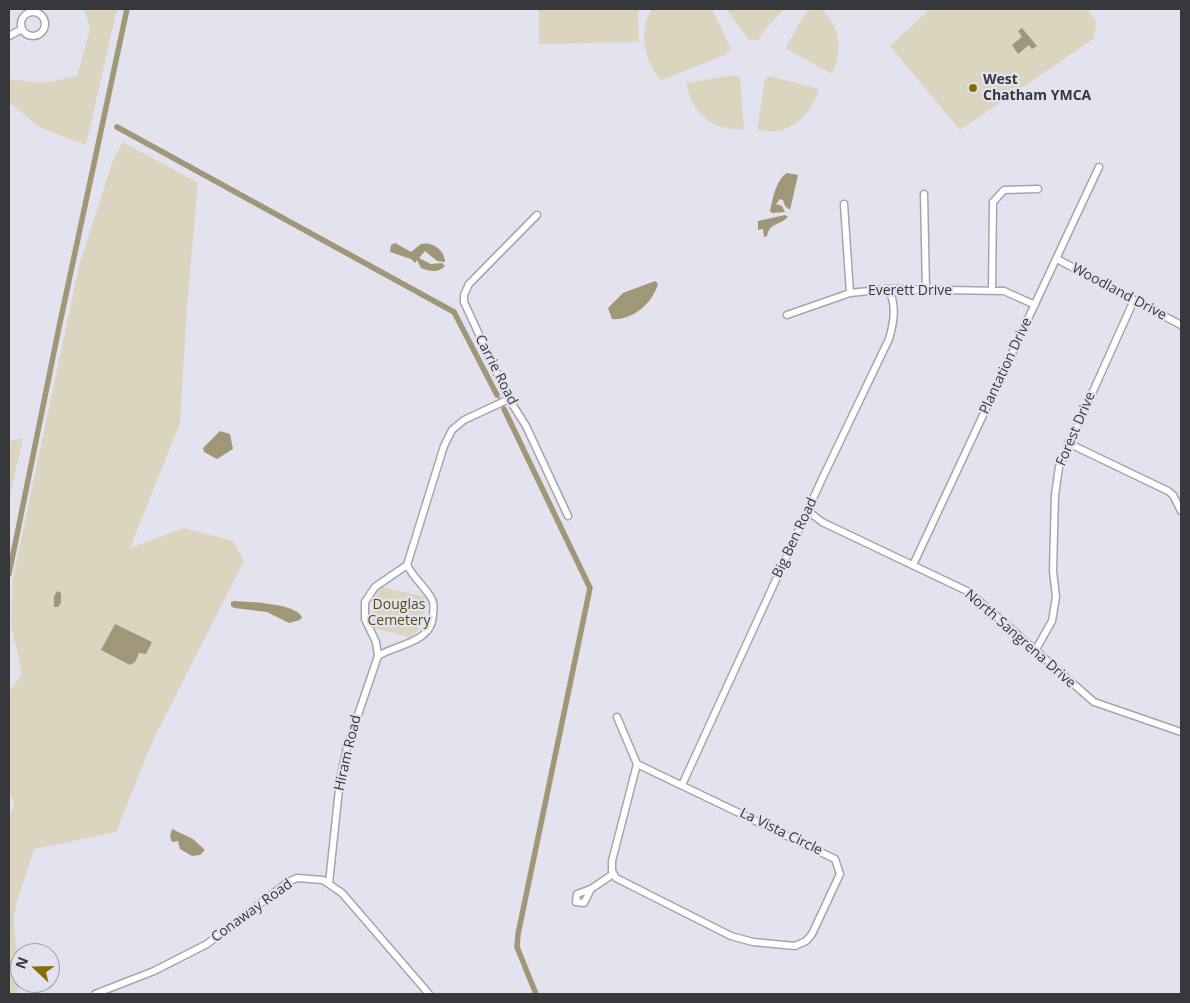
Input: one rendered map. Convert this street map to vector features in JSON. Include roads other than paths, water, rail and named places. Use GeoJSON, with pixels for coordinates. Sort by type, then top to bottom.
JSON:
{"type":"FeatureCollection","features":[{"type":"Feature","properties":{"kind":"street"},"geometry":{"type":"LineString","coordinates":[[29,12],[37,12],[43,17],[45,28],[40,35],[31,37],[22,29],[22,18],[29,12]]}},
{"type":"Feature","properties":{"kind":"street"},"geometry":{"type":"LineString","coordinates":[[9,36],[22,29]]}},
{"type":"Feature","properties":{"kind":"street","name":"Plantation Drive"},"geometry":{"type":"LineString","coordinates":[[913,565],[1099,167]]}},
{"type":"Feature","properties":{"kind":"street"},"geometry":{"type":"LineString","coordinates":[[992,291],[993,202],[1004,190],[1038,189]]}},
{"type":"Feature","properties":{"kind":"street"},"geometry":{"type":"LineString","coordinates":[[924,194],[926,291]]}},
{"type":"Feature","properties":{"kind":"street"},"geometry":{"type":"LineString","coordinates":[[844,204],[850,293]]}},
{"type":"Feature","properties":{"kind":"street","name":"Carrie Road"},"geometry":{"type":"LineString","coordinates":[[537,215],[469,284],[464,295],[466,311],[510,399],[526,426],[568,516]]}},
{"type":"Feature","properties":{"kind":"street","name":"Woodland Drive"},"geometry":{"type":"LineString","coordinates":[[1057,259],[1181,325]]}},
{"type":"Feature","properties":{"kind":"street","name":"Everett Drive"},"geometry":{"type":"LineString","coordinates":[[787,315],[850,293],[888,289],[1004,291],[1035,305]]}},
{"type":"Feature","properties":{"kind":"street","name":"Big Ben Road"},"geometry":{"type":"LineString","coordinates":[[682,785],[808,511],[890,339],[893,322],[893,298],[888,289]]}},
{"type":"Feature","properties":{"kind":"street","name":"Forest Drive"},"geometry":{"type":"LineString","coordinates":[[1035,651],[1052,621],[1056,597],[1054,571],[1056,483],[1059,467],[1068,442],[1134,300]]}},
{"type":"Feature","properties":{"kind":"street"},"geometry":{"type":"LineString","coordinates":[[407,565],[412,575],[431,596],[433,619],[430,628],[421,638],[390,649],[378,656],[376,642],[365,620],[365,602],[374,587],[407,565],[444,446],[452,430],[470,417],[510,399]]}},
{"type":"Feature","properties":{"kind":"street"},"geometry":{"type":"LineString","coordinates":[[1068,442],[1168,491],[1173,495],[1181,511]]}},
{"type":"Feature","properties":{"kind":"street","name":"North Sangrena Drive"},"geometry":{"type":"LineString","coordinates":[[808,511],[822,522],[970,592],[1094,702],[1181,732]]}},
{"type":"Feature","properties":{"kind":"street","name":"Hiram Road"},"geometry":{"type":"LineString","coordinates":[[329,883],[340,780],[347,747],[378,656]]}},
{"type":"Feature","properties":{"kind":"street"},"geometry":{"type":"LineString","coordinates":[[591,889],[613,874],[612,861],[637,764],[617,717]]}},
{"type":"Feature","properties":{"kind":"street","name":"La Vista Circle"},"geometry":{"type":"LineString","coordinates":[[613,874],[622,882],[731,936],[752,942],[795,946],[806,941],[838,882],[840,874],[835,859],[637,764]]}},
{"type":"Feature","properties":{"kind":"street","name":"Conaway Road"},"geometry":{"type":"LineString","coordinates":[[95,994],[154,971],[207,944],[288,882],[297,878],[309,878],[329,883],[352,902],[429,994]]}},
{"type":"Feature","properties":{"kind":"waterway"},"geometry":{"type":"LineString","coordinates":[[9,574],[58,332],[127,9]]}},
{"type":"Feature","properties":{"kind":"waterway"},"geometry":{"type":"LineString","coordinates":[[117,127],[454,312],[497,395]]}},
{"type":"Feature","properties":{"kind":"waterway"},"geometry":{"type":"LineString","coordinates":[[504,409],[590,588],[518,934],[517,947],[536,994]]}},
{"type":"Feature","properties":{"kind":"place","name":"West Chatham YMCA"},"geometry":{"type":"Point","coordinates":[973,88]}},
{"type":"Feature","properties":{"kind":"park label","name":"Douglas Cemetery"},"geometry":{"type":"Point","coordinates":[399,614]}}]}
